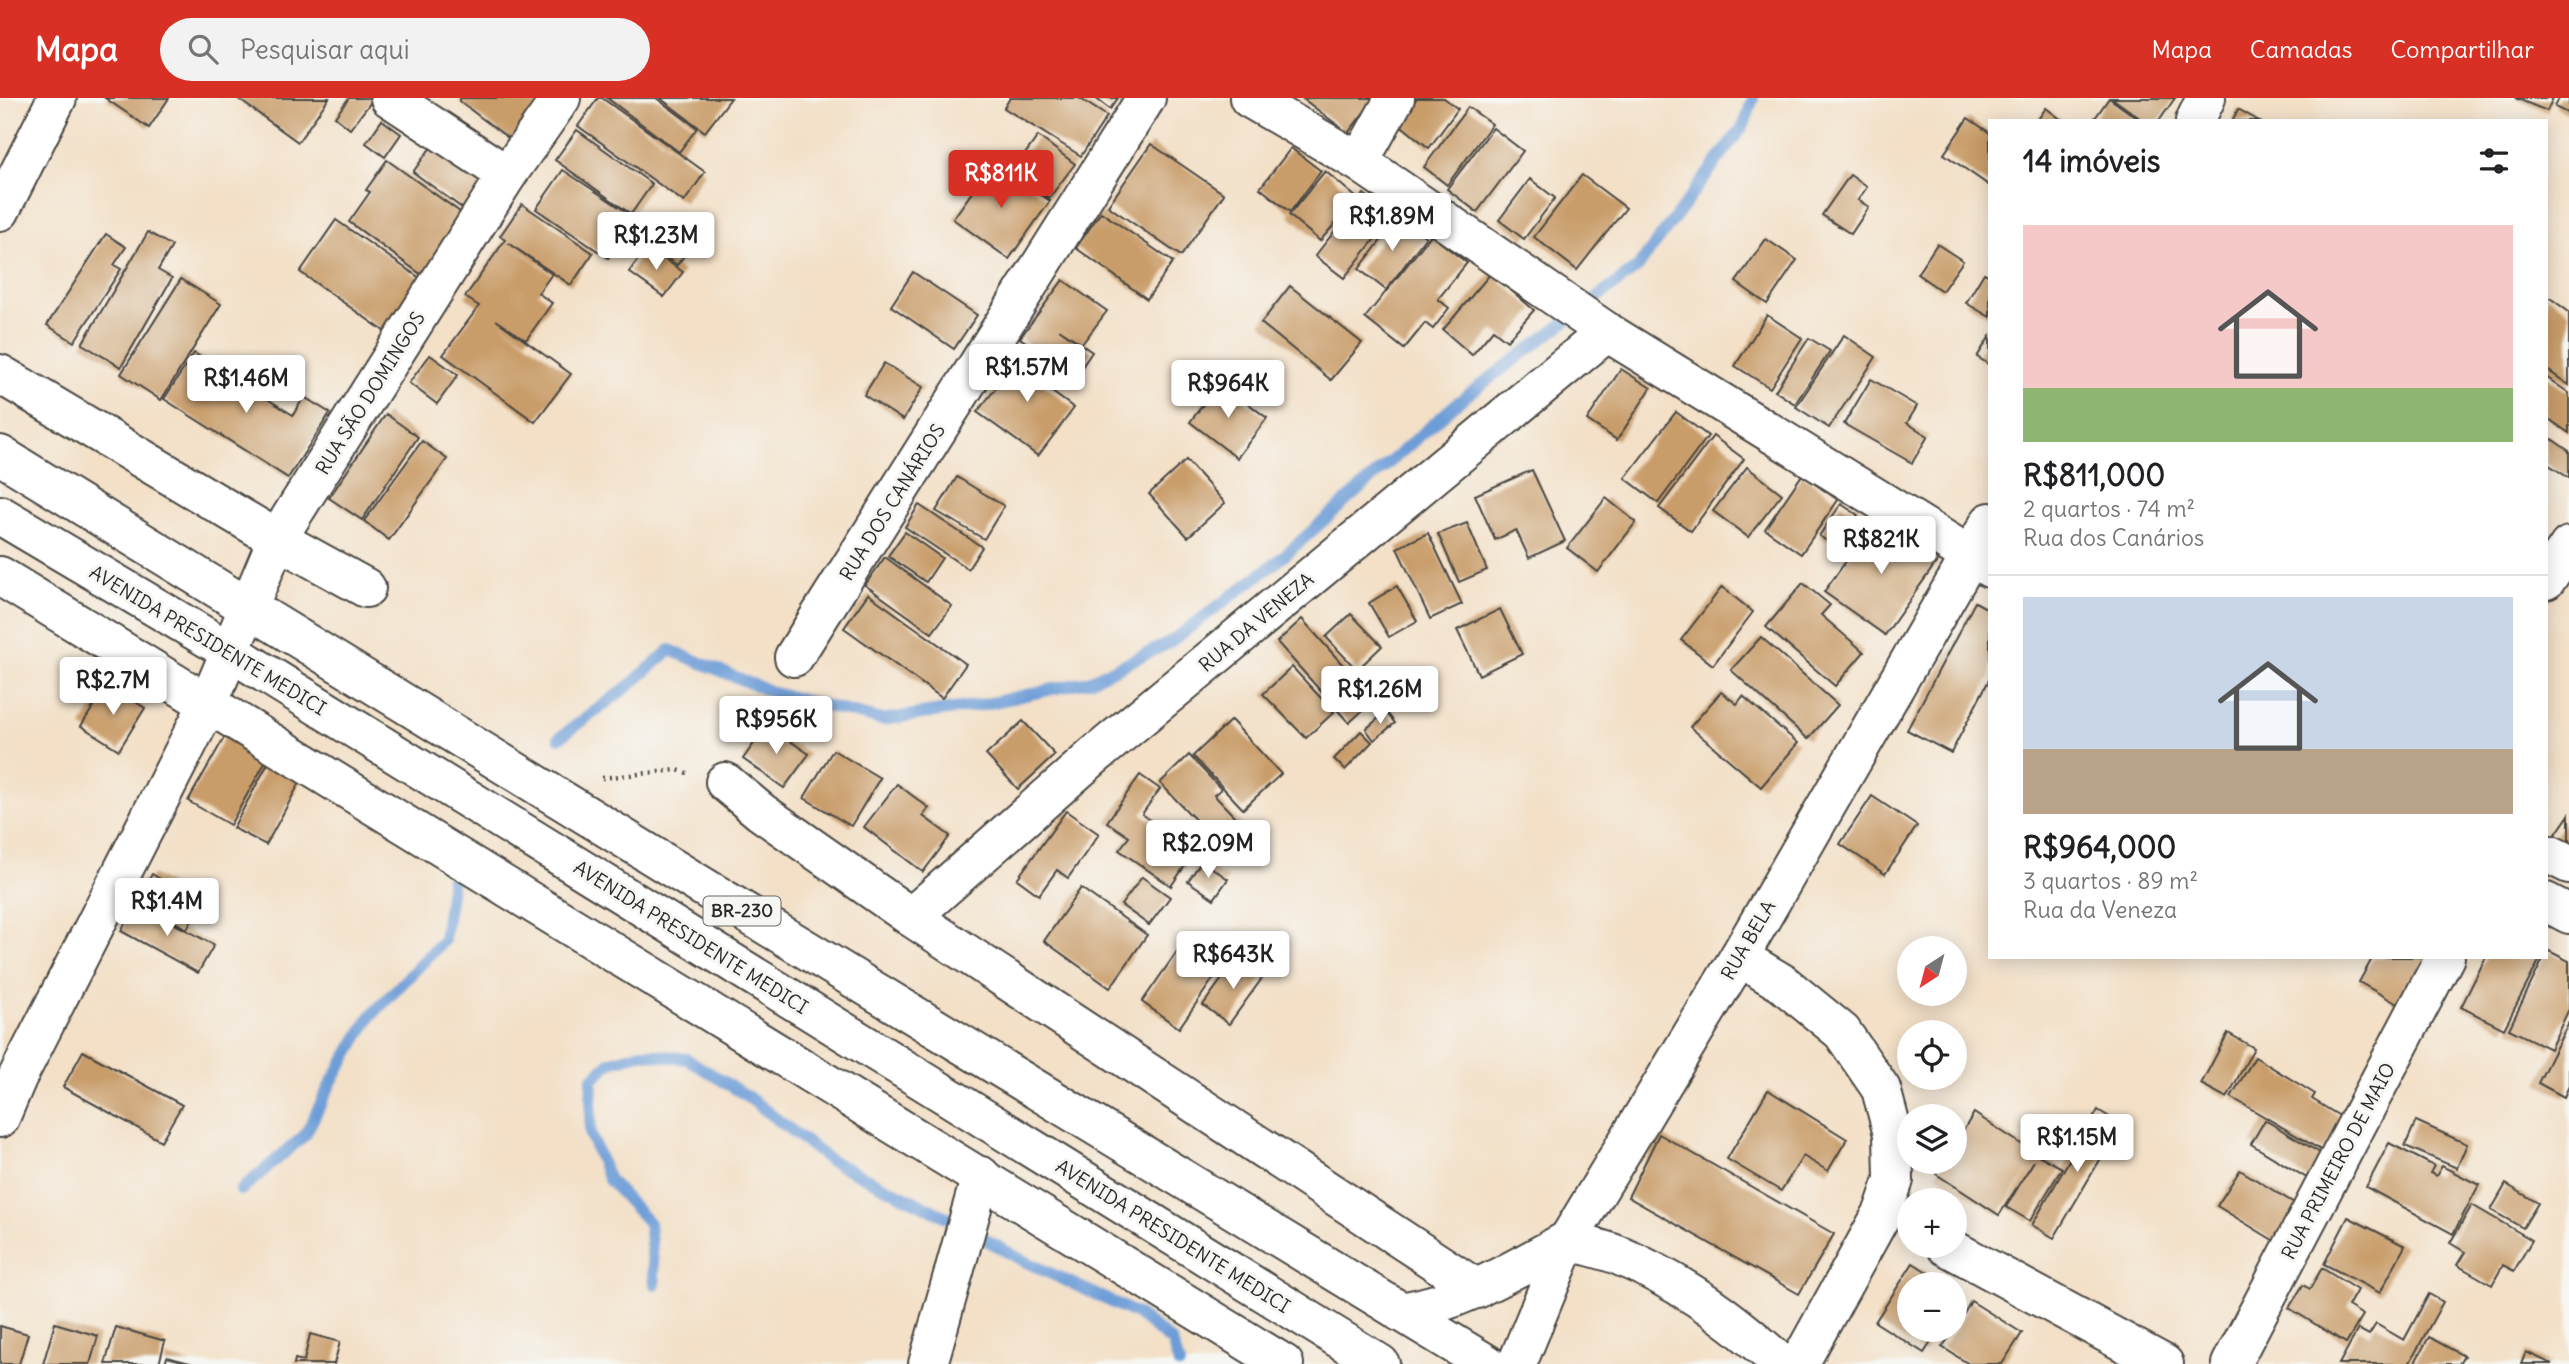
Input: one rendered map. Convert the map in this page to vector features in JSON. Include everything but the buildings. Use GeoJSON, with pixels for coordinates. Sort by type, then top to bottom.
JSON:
{"type":"FeatureCollection","features":[{"type":"Feature","properties":{"kind":"street"},"geometry":{"type":"LineString","coordinates":[[0,211],[57,98]]}},
{"type":"Feature","properties":{"kind":"street"},"geometry":{"type":"LineString","coordinates":[[390,98],[507,175]]}},
{"type":"Feature","properties":{"kind":"street","name":"RUA SÃO DOMINGOS"},"geometry":{"type":"LineString","coordinates":[[0,1118],[8,1075],[208,704],[278,539],[507,175],[561,98]]}},
{"type":"Feature","properties":{"kind":"street","name":"RUA DOS CANÁRIOS"},"geometry":{"type":"LineString","coordinates":[[794,657],[1146,98]]}},
{"type":"Feature","properties":{"kind":"street"},"geometry":{"type":"LineString","coordinates":[[1249,98],[1359,162],[1604,330],[1980,563]]}},
{"type":"Feature","properties":{"kind":"street"},"geometry":{"type":"LineString","coordinates":[[1359,162],[1395,98]]}},
{"type":"Feature","properties":{"kind":"street"},"geometry":{"type":"LineString","coordinates":[[2196,119],[2206,98]]}},
{"type":"Feature","properties":{"kind":"street","name":"RUA DA VENEZA"},"geometry":{"type":"LineString","coordinates":[[911,917],[1094,756],[1604,330]]}},
{"type":"Feature","properties":{"kind":"street"},"geometry":{"type":"LineString","coordinates":[[0,374],[366,589]]}},
{"type":"Feature","properties":{"kind":"street","name":"BR-230"},"geometry":{"type":"LineString","coordinates":[[0,455],[1487,1364]]}},
{"type":"Feature","properties":{"kind":"street","name":"AVENIDA PRESIDENTE MEDICI"},"geometry":{"type":"LineString","coordinates":[[0,514],[231,652],[1380,1364]]}},
{"type":"Feature","properties":{"kind":"street","name":"RUA BELA"},"geometry":{"type":"LineString","coordinates":[[1517,1364],[1568,1241],[1980,563],[1988,530]]}},
{"type":"Feature","properties":{"kind":"street"},"geometry":{"type":"LineString","coordinates":[[2548,577],[2569,546]]}},
{"type":"Feature","properties":{"kind":"street"},"geometry":{"type":"LineString","coordinates":[[0,576],[1284,1364]]}},
{"type":"Feature","properties":{"kind":"street"},"geometry":{"type":"LineString","coordinates":[[726,782],[761,811],[911,917],[1477,1289]]}},
{"type":"Feature","properties":{"kind":"street"},"geometry":{"type":"LineString","coordinates":[[2548,856],[2569,864]]}},
{"type":"Feature","properties":{"kind":"street"},"geometry":{"type":"LineString","coordinates":[[2548,903],[2569,914]]}},
{"type":"Feature","properties":{"kind":"street"},"geometry":{"type":"LineString","coordinates":[[1739,957],[1782,983],[1842,1032],[1881,1089],[1894,1134],[1896,1219],[1799,1364]]}},
{"type":"Feature","properties":{"kind":"street","name":"RUA PRIMEIRO DE MAIO"},"geometry":{"type":"LineString","coordinates":[[2231,1364],[2444,959]]}},
{"type":"Feature","properties":{"kind":"street"},"geometry":{"type":"LineString","coordinates":[[928,1364],[981,1176]]}},
{"type":"Feature","properties":{"kind":"street"},"geometry":{"type":"LineString","coordinates":[[1400,1312],[1425,1308],[1477,1289],[1568,1241],[1618,1255],[1667,1278],[1750,1335],[1781,1364]]}},
{"type":"Feature","properties":{"kind":"street"},"geometry":{"type":"LineString","coordinates":[[1967,1257],[2164,1364]]}},
{"type":"Feature","properties":{"kind":"path"},"geometry":{"type":"LineString","coordinates":[[561,799],[591,780],[622,775],[677,770],[726,782]]}},
{"type":"Feature","properties":{"kind":"waterway"},"geometry":{"type":"LineString","coordinates":[[559,738],[630,685],[670,650],[774,693],[882,720],[981,705],[1089,681],[1169,643],[1278,561],[1457,403],[1638,267],[1744,125],[1753,98]]}},
{"type":"Feature","properties":{"kind":"waterway"},"geometry":{"type":"LineString","coordinates":[[241,1190],[305,1135],[332,1081],[370,1017],[444,940],[452,878]]}},
{"type":"Feature","properties":{"kind":"waterway"},"geometry":{"type":"LineString","coordinates":[[655,1284],[649,1223],[609,1180],[590,1134],[592,1079],[611,1062],[642,1053],[687,1059],[747,1096],[829,1160],[946,1217],[1020,1259],[1137,1314],[1172,1342],[1179,1364]]}}]}
